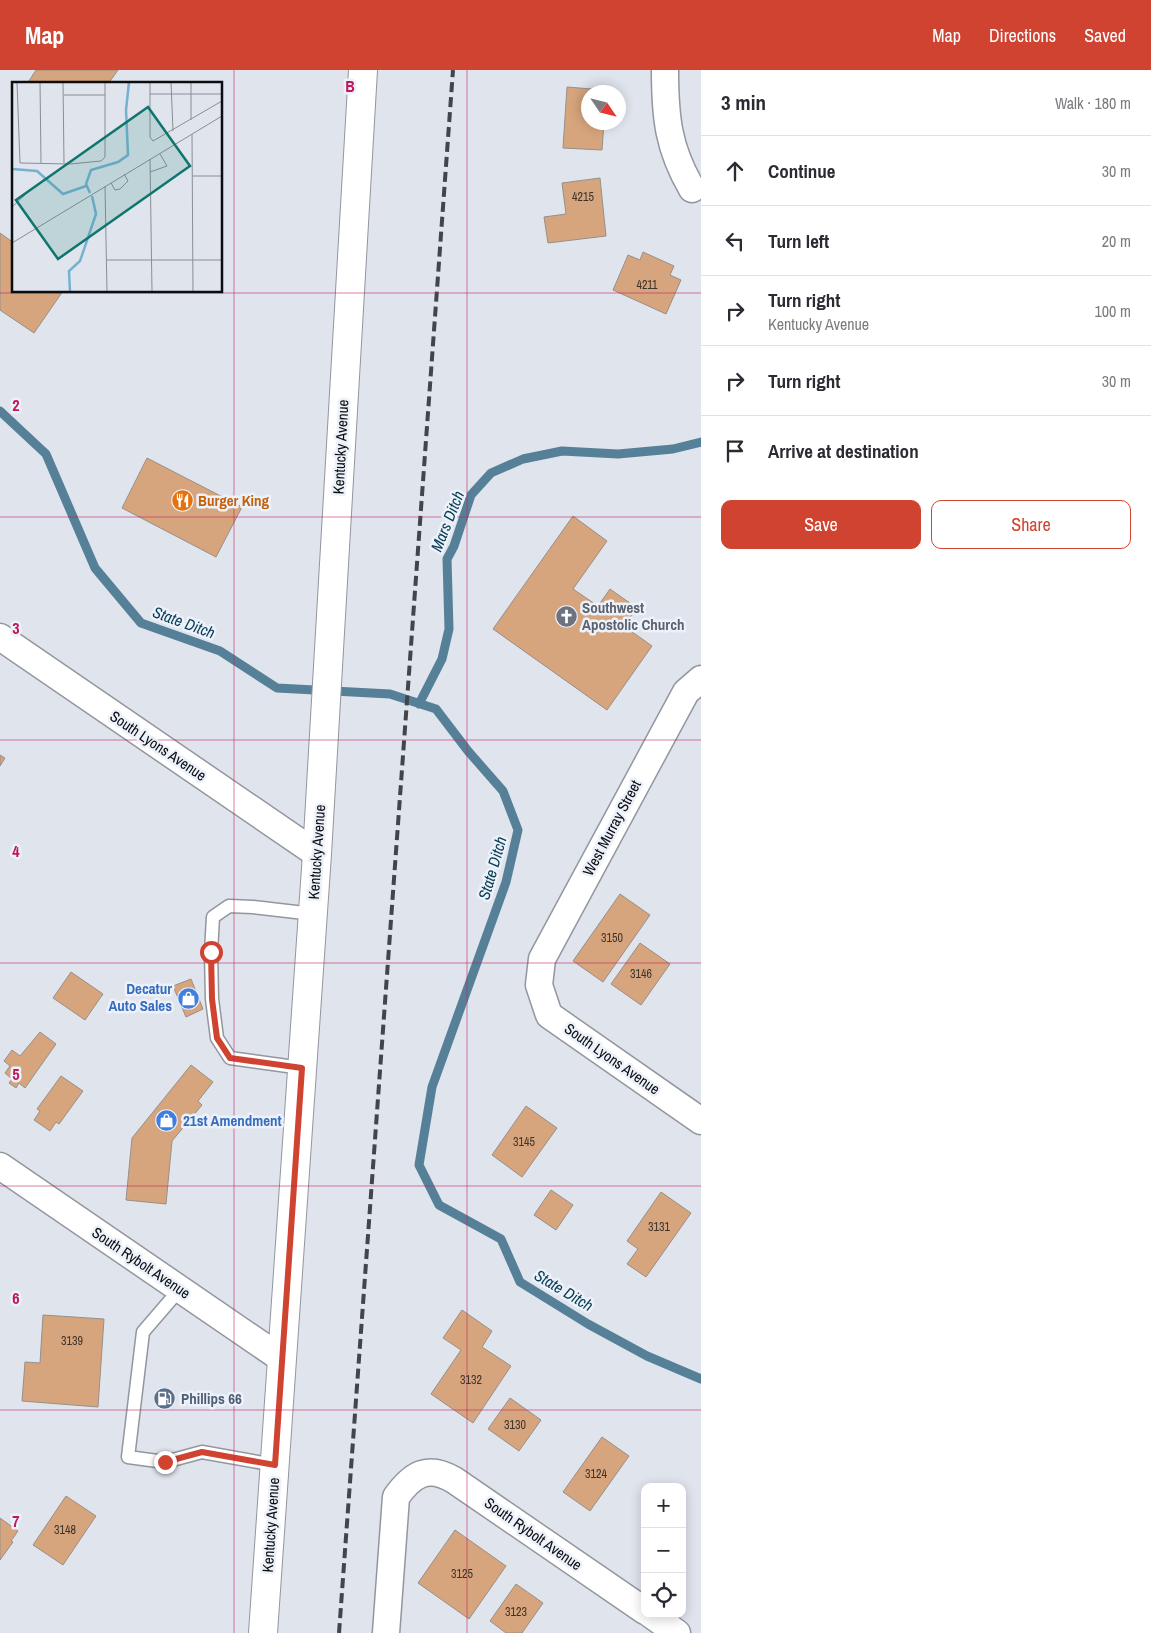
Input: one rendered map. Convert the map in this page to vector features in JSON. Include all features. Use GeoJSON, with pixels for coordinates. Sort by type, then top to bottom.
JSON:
{"type":"FeatureCollection","features":[{"type":"Feature","properties":{"kind":"main road","name":"Kentucky Avenue"},"geometry":{"type":"LineString","coordinates":[[263,1633],[317,854],[363,70]]}},
{"type":"Feature","properties":{"kind":"street"},"geometry":{"type":"LineString","coordinates":[[665,70],[669,136],[677,160],[692,189]]}},
{"type":"Feature","properties":{"kind":"street","name":"South Lyons Avenue"},"geometry":{"type":"LineString","coordinates":[[0,638],[317,854]]}},
{"type":"Feature","properties":{"kind":"street","name":"West Murray Street"},"geometry":{"type":"LineString","coordinates":[[539,985],[542,959],[686,692],[701,679]]}},
{"type":"Feature","properties":{"kind":"street","name":"South Lyons Avenue"},"geometry":{"type":"LineString","coordinates":[[539,985],[549,1015],[701,1121]]}},
{"type":"Feature","properties":{"kind":"street","name":"South Rybolt Avenue"},"geometry":{"type":"LineString","coordinates":[[0,1166],[282,1359]]}},
{"type":"Feature","properties":{"kind":"street","name":"South Rybolt Avenue"},"geometry":{"type":"LineString","coordinates":[[386,1633],[396,1497],[407,1482],[429,1472],[441,1473],[454,1480],[641,1608]]}},
{"type":"Feature","properties":{"kind":"street"},"geometry":{"type":"LineString","coordinates":[[656,1618],[677,1633]]}},
{"type":"Feature","properties":{"kind":"lane"},"geometry":{"type":"LineString","coordinates":[[302,1068],[230,1058],[217,1038],[212,999],[211,952],[213,917],[229,906],[312,914]]}},
{"type":"Feature","properties":{"kind":"lane"},"geometry":{"type":"LineString","coordinates":[[180,1289],[143,1332],[128,1457],[165,1462],[202,1452],[275,1465]]}},
{"type":"Feature","properties":{"kind":"building"},"geometry":{"type":"Polygon","coordinates":[[[36,70],[118,70],[109,82],[28,82],[36,70]]]}},
{"type":"Feature","properties":{"kind":"building"},"geometry":{"type":"Polygon","coordinates":[[[567,87],[581,88],[581,130],[603,130],[602,150],[563,148],[567,87]]]}},
{"type":"Feature","properties":{"kind":"building"},"geometry":{"type":"Polygon","coordinates":[[[600,178],[606,236],[548,243],[544,217],[566,214],[562,183],[600,178]]]}},
{"type":"Feature","properties":{"kind":"building"},"geometry":{"type":"Polygon","coordinates":[[[0,233],[12,242],[12,292],[62,292],[34,333],[0,310],[0,233]]]}},
{"type":"Feature","properties":{"kind":"building"},"geometry":{"type":"Polygon","coordinates":[[[643,252],[674,266],[670,275],[681,280],[666,314],[613,290],[628,255],[640,260],[643,252]]]}},
{"type":"Feature","properties":{"kind":"building"},"geometry":{"type":"Polygon","coordinates":[[[147,458],[242,507],[216,557],[122,508],[147,458]]]}},
{"type":"Feature","properties":{"kind":"building","name":"Southwest Apostolic Church"},"geometry":{"type":"Polygon","coordinates":[[[573,516],[607,541],[573,589],[598,606],[610,589],[637,608],[624,626],[652,646],[607,710],[493,629],[573,516]]]}},
{"type":"Feature","properties":{"kind":"building"},"geometry":{"type":"Polygon","coordinates":[[[0,755],[5,758],[0,766],[0,755]]]}},
{"type":"Feature","properties":{"kind":"building"},"geometry":{"type":"Polygon","coordinates":[[[620,894],[650,915],[603,982],[573,961],[620,894]]]}},
{"type":"Feature","properties":{"kind":"building"},"geometry":{"type":"Polygon","coordinates":[[[640,943],[670,964],[641,1005],[611,984],[640,943]]]}},
{"type":"Feature","properties":{"kind":"building"},"geometry":{"type":"Polygon","coordinates":[[[71,972],[103,994],[85,1020],[53,998],[71,972]]]}},
{"type":"Feature","properties":{"kind":"building","name":"Decatur Auto Sales"},"geometry":{"type":"Polygon","coordinates":[[[191,979],[203,1009],[186,1017],[173,986],[191,979]]]}},
{"type":"Feature","properties":{"kind":"building"},"geometry":{"type":"Polygon","coordinates":[[[40,1032],[56,1044],[25,1088],[19,1083],[16,1088],[9,1083],[12,1079],[5,1073],[10,1066],[4,1061],[12,1050],[20,1056],[40,1032]]]}},
{"type":"Feature","properties":{"kind":"building","name":"21st Amendment"},"geometry":{"type":"Polygon","coordinates":[[[191,1065],[213,1082],[198,1101],[202,1105],[172,1141],[166,1204],[126,1200],[132,1138],[191,1065]]]}},
{"type":"Feature","properties":{"kind":"building"},"geometry":{"type":"Polygon","coordinates":[[[61,1076],[83,1091],[59,1124],[56,1122],[50,1131],[34,1120],[40,1111],[37,1109],[61,1076]]]}},
{"type":"Feature","properties":{"kind":"building"},"geometry":{"type":"Polygon","coordinates":[[[526,1106],[557,1128],[522,1177],[492,1155],[526,1106]]]}},
{"type":"Feature","properties":{"kind":"building"},"geometry":{"type":"Polygon","coordinates":[[[551,1190],[573,1205],[556,1230],[534,1215],[551,1190]]]}},
{"type":"Feature","properties":{"kind":"building"},"geometry":{"type":"Polygon","coordinates":[[[661,1192],[691,1213],[646,1277],[627,1264],[638,1249],[627,1241],[661,1192]]]}},
{"type":"Feature","properties":{"kind":"building"},"geometry":{"type":"Polygon","coordinates":[[[462,1310],[492,1331],[482,1347],[511,1366],[473,1423],[431,1394],[461,1350],[443,1338],[462,1310]]]}},
{"type":"Feature","properties":{"kind":"building"},"geometry":{"type":"Polygon","coordinates":[[[43,1315],[104,1319],[98,1407],[22,1401],[25,1362],[40,1363],[43,1315]]]}},
{"type":"Feature","properties":{"kind":"building"},"geometry":{"type":"Polygon","coordinates":[[[510,1398],[541,1420],[519,1451],[488,1429],[510,1398]]]}},
{"type":"Feature","properties":{"kind":"building"},"geometry":{"type":"Polygon","coordinates":[[[602,1437],[629,1456],[590,1511],[563,1492],[602,1437]]]}},
{"type":"Feature","properties":{"kind":"building"},"geometry":{"type":"Polygon","coordinates":[[[66,1496],[96,1516],[63,1565],[33,1545],[66,1496]]]}},
{"type":"Feature","properties":{"kind":"building"},"geometry":{"type":"Polygon","coordinates":[[[0,1518],[18,1531],[11,1541],[13,1542],[0,1560],[0,1518]]]}},
{"type":"Feature","properties":{"kind":"building"},"geometry":{"type":"Polygon","coordinates":[[[455,1530],[506,1566],[469,1619],[418,1583],[455,1530]]]}},
{"type":"Feature","properties":{"kind":"building"},"geometry":{"type":"Polygon","coordinates":[[[516,1584],[543,1603],[522,1633],[506,1633],[490,1621],[516,1584]]]}},
{"type":"Feature","properties":{"kind":"waterway","name":"State Ditch"},"geometry":{"type":"LineString","coordinates":[[0,411],[46,454],[95,568],[141,623],[220,651],[277,688],[390,694],[436,709],[468,751],[503,791],[518,830],[506,882],[432,1087],[419,1165],[439,1205],[501,1239],[520,1282],[588,1324],[647,1356],[701,1379]]}},
{"type":"Feature","properties":{"kind":"waterway","name":"Mars Ditch"},"geometry":{"type":"LineString","coordinates":[[419,704],[442,659],[449,629],[447,559],[454,546],[471,495],[491,473],[523,459],[562,451],[618,454],[673,449],[701,442]]}},
{"type":"Feature","properties":{"kind":"railway"},"geometry":{"type":"LineString","coordinates":[[339,1633],[453,70]]}},
{"type":"Feature","properties":{"kind":"place","name":"Burger King"},"geometry":{"type":"Point","coordinates":[182,501]}},
{"type":"Feature","properties":{"kind":"place","name":"Southwest Apostolic Church"},"geometry":{"type":"Point","coordinates":[566,617]}},
{"type":"Feature","properties":{"kind":"place","name":"Decatur Auto Sales"},"geometry":{"type":"Point","coordinates":[188,998]}},
{"type":"Feature","properties":{"kind":"place","name":"21st Amendment"},"geometry":{"type":"Point","coordinates":[167,1121]}},
{"type":"Feature","properties":{"kind":"place","name":"Phillips 66"},"geometry":{"type":"Point","coordinates":[165,1399]}},
{"type":"Feature","properties":{"kind":"route"},"geometry":{"type":"LineString","coordinates":[[165,1462],[202,1452],[275,1465],[302,1068],[230,1058],[217,1038],[212,999],[211,952]]}}]}
